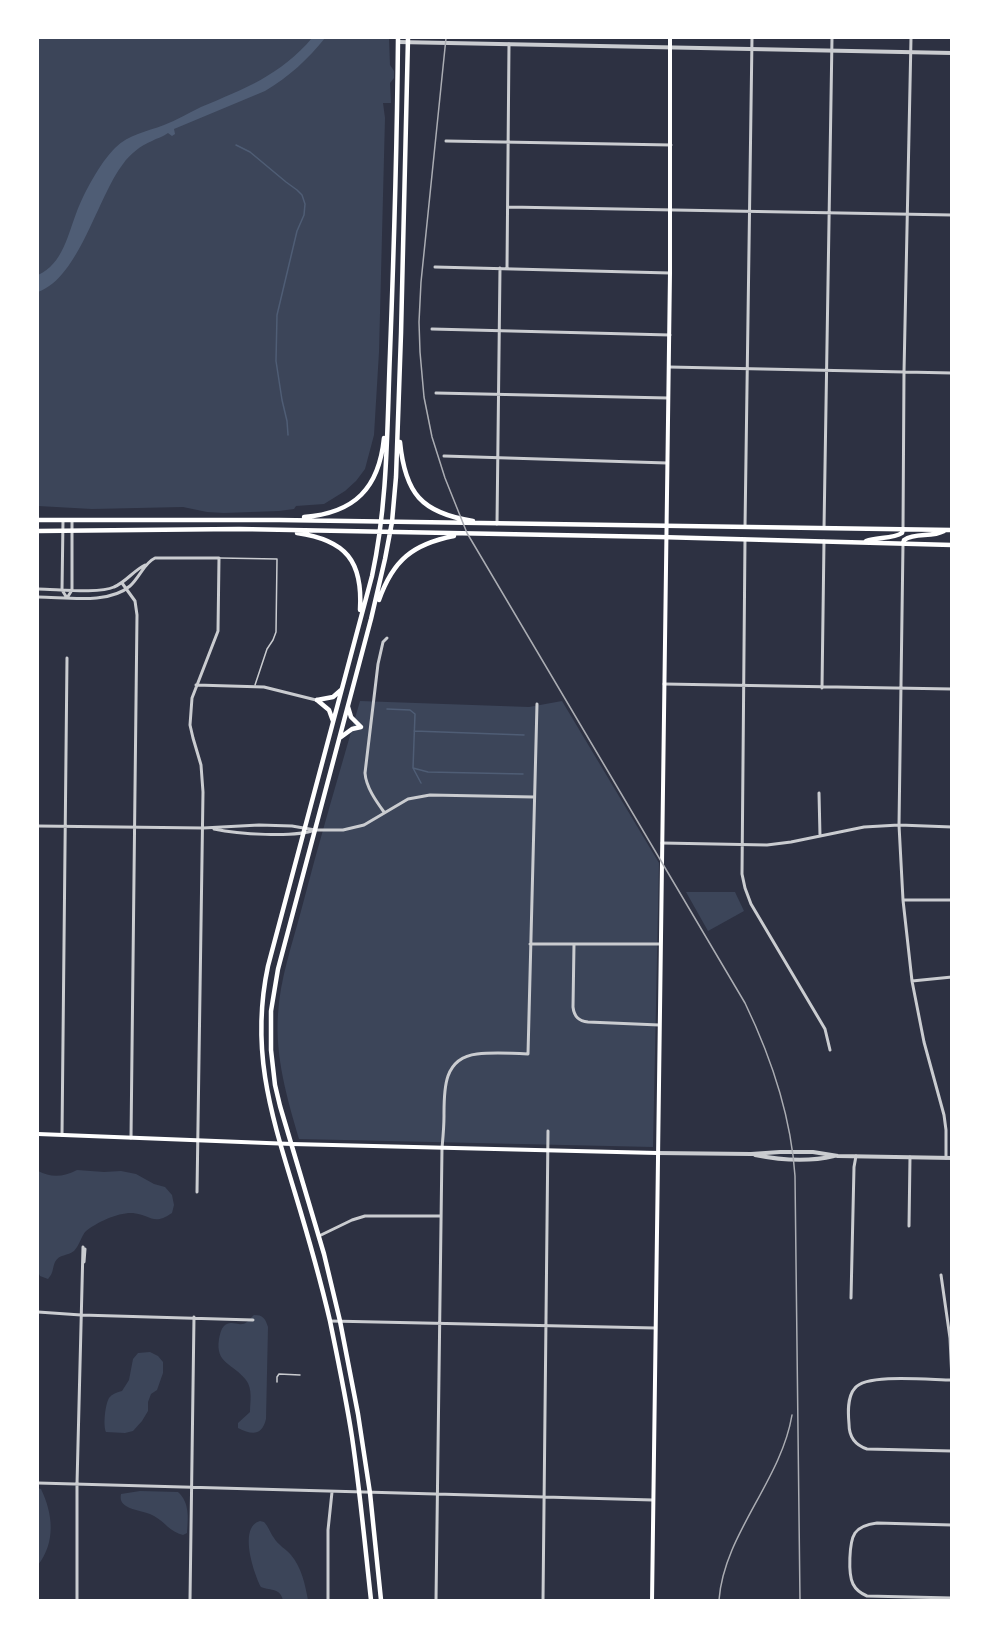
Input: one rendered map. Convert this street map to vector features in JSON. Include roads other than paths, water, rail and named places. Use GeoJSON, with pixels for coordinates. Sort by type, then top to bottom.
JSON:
{"type":"FeatureCollection","features":[{"type":"Feature","properties":{"kind":"main road"},"geometry":{"type":"LineString","coordinates":[[652,1600],[671,210],[670,38]]}},
{"type":"Feature","properties":{"kind":"main road"},"geometry":{"type":"LineString","coordinates":[[381,1600],[364,1492],[330,1320],[315,1260],[279,1144],[265,1086],[261,1051],[261,1017],[267,972],[372,576],[381,532],[386,468],[394,249],[398,40]]}},
{"type":"Feature","properties":{"kind":"main road"},"geometry":{"type":"LineString","coordinates":[[371,1600],[358,1413],[340,1321],[319,1236],[275,1085],[271,1050],[271,1011],[278,969],[371,619],[392,522],[398,424],[408,40]]}},
{"type":"Feature","properties":{"kind":"main road"},"geometry":{"type":"LineString","coordinates":[[279,520],[336,511],[351,503],[364,491],[376,474],[381,460],[388,402]]}},
{"type":"Feature","properties":{"kind":"main road"},"geometry":{"type":"LineString","coordinates":[[398,424],[403,467],[407,479],[416,495],[430,508],[445,515],[497,524],[949,530]]}},
{"type":"Feature","properties":{"kind":"main road"},"geometry":{"type":"LineString","coordinates":[[38,520],[490,523]]}},
{"type":"Feature","properties":{"kind":"main road"},"geometry":{"type":"LineString","coordinates":[[860,543],[883,537],[897,537],[903,529]]}},
{"type":"Feature","properties":{"kind":"main road"},"geometry":{"type":"LineString","coordinates":[[38,531],[280,530],[951,545]]}},
{"type":"Feature","properties":{"kind":"main road"},"geometry":{"type":"LineString","coordinates":[[280,530],[321,537],[345,552],[355,567],[361,584],[360,621]]}},
{"type":"Feature","properties":{"kind":"main road"},"geometry":{"type":"LineString","coordinates":[[903,544],[904,540],[910,536],[939,534],[949,530]]}},
{"type":"Feature","properties":{"kind":"main road"},"geometry":{"type":"LineString","coordinates":[[371,619],[387,579],[401,560],[412,551],[429,543],[466,533]]}},
{"type":"Feature","properties":{"kind":"main road"},"geometry":{"type":"LineString","coordinates":[[318,700],[333,697],[342,688]]}},
{"type":"Feature","properties":{"kind":"main road"},"geometry":{"type":"LineString","coordinates":[[318,700],[329,710],[333,722]]}},
{"type":"Feature","properties":{"kind":"main road"},"geometry":{"type":"LineString","coordinates":[[339,739],[348,731],[361,727],[351,717],[348,705]]}},
{"type":"Feature","properties":{"kind":"main road"},"geometry":{"type":"LineString","coordinates":[[38,1134],[279,1144],[657,1153]]}},
{"type":"Feature","properties":{"kind":"street"},"geometry":{"type":"LineString","coordinates":[[745,527],[752,38]]}},
{"type":"Feature","properties":{"kind":"street"},"geometry":{"type":"LineString","coordinates":[[825,528],[832,38]]}},
{"type":"Feature","properties":{"kind":"street"},"geometry":{"type":"LineString","coordinates":[[903,529],[910,38]]}},
{"type":"Feature","properties":{"kind":"street"},"geometry":{"type":"LineString","coordinates":[[398,40],[951,53]]}},
{"type":"Feature","properties":{"kind":"street"},"geometry":{"type":"LineString","coordinates":[[507,268],[509,44]]}},
{"type":"Feature","properties":{"kind":"street"},"geometry":{"type":"LineString","coordinates":[[446,141],[671,144]]}},
{"type":"Feature","properties":{"kind":"street"},"geometry":{"type":"LineString","coordinates":[[508,207],[951,215]]}},
{"type":"Feature","properties":{"kind":"street"},"geometry":{"type":"LineString","coordinates":[[435,267],[670,273]]}},
{"type":"Feature","properties":{"kind":"street"},"geometry":{"type":"LineString","coordinates":[[497,524],[500,268]]}},
{"type":"Feature","properties":{"kind":"street"},"geometry":{"type":"LineString","coordinates":[[432,329],[669,334]]}},
{"type":"Feature","properties":{"kind":"street"},"geometry":{"type":"LineString","coordinates":[[669,367],[951,373]]}},
{"type":"Feature","properties":{"kind":"street"},"geometry":{"type":"LineString","coordinates":[[436,393],[668,398]]}},
{"type":"Feature","properties":{"kind":"street"},"geometry":{"type":"LineString","coordinates":[[444,456],[667,463]]}},
{"type":"Feature","properties":{"kind":"street"},"geometry":{"type":"LineString","coordinates":[[63,521],[62,590],[67,598]]}},
{"type":"Feature","properties":{"kind":"street"},"geometry":{"type":"LineString","coordinates":[[67,598],[72,590],[72,521]]}},
{"type":"Feature","properties":{"kind":"street"},"geometry":{"type":"LineString","coordinates":[[745,539],[742,874],[750,901],[825,1029],[830,1050]]}},
{"type":"Feature","properties":{"kind":"street"},"geometry":{"type":"LineString","coordinates":[[822,688],[824,541]]}},
{"type":"Feature","properties":{"kind":"street"},"geometry":{"type":"LineString","coordinates":[[903,544],[898,825],[903,900],[912,981],[922,1035],[944,1115],[946,1158]]}},
{"type":"Feature","properties":{"kind":"street"},"geometry":{"type":"LineString","coordinates":[[38,597],[107,597],[127,589],[152,559],[164,557],[219,558],[218,631],[192,698],[190,725],[203,779],[197,1192]]}},
{"type":"Feature","properties":{"kind":"street"},"geometry":{"type":"LineString","coordinates":[[38,589],[105,590],[122,583],[136,570],[146,565]]}},
{"type":"Feature","properties":{"kind":"street"},"geometry":{"type":"LineString","coordinates":[[122,583],[136,603],[137,615],[131,1138]]}},
{"type":"Feature","properties":{"kind":"street"},"geometry":{"type":"LineString","coordinates":[[384,812],[365,778],[378,663],[382,642],[387,638]]}},
{"type":"Feature","properties":{"kind":"street"},"geometry":{"type":"LineString","coordinates":[[62,1135],[67,658]]}},
{"type":"Feature","properties":{"kind":"street"},"geometry":{"type":"LineString","coordinates":[[664,684],[951,689]]}},
{"type":"Feature","properties":{"kind":"street"},"geometry":{"type":"LineString","coordinates":[[196,685],[255,686],[318,700]]}},
{"type":"Feature","properties":{"kind":"street"},"geometry":{"type":"LineString","coordinates":[[436,1600],[444,1088],[446,1077],[451,1069],[465,1057],[475,1054],[528,1054],[537,704]]}},
{"type":"Feature","properties":{"kind":"street"},"geometry":{"type":"LineString","coordinates":[[361,727],[371,729]]}},
{"type":"Feature","properties":{"kind":"street"},"geometry":{"type":"LineString","coordinates":[[819,793],[820,836]]}},
{"type":"Feature","properties":{"kind":"street"},"geometry":{"type":"LineString","coordinates":[[38,826],[210,828],[240,825],[348,830],[364,825],[408,799],[430,795],[534,797]]}},
{"type":"Feature","properties":{"kind":"street"},"geometry":{"type":"LineString","coordinates":[[662,843],[741,845],[781,843],[854,828],[898,825],[951,827]]}},
{"type":"Feature","properties":{"kind":"street"},"geometry":{"type":"LineString","coordinates":[[210,828],[233,833],[303,834],[315,830]]}},
{"type":"Feature","properties":{"kind":"street"},"geometry":{"type":"LineString","coordinates":[[903,900],[951,900]]}},
{"type":"Feature","properties":{"kind":"street"},"geometry":{"type":"LineString","coordinates":[[530,944],[660,944]]}},
{"type":"Feature","properties":{"kind":"street"},"geometry":{"type":"LineString","coordinates":[[574,944],[573,1007],[577,1018],[588,1023],[659,1025]]}},
{"type":"Feature","properties":{"kind":"street"},"geometry":{"type":"LineString","coordinates":[[912,981],[951,977]]}},
{"type":"Feature","properties":{"kind":"street"},"geometry":{"type":"LineString","coordinates":[[543,1600],[549,1131]]}},
{"type":"Feature","properties":{"kind":"street"},"geometry":{"type":"LineString","coordinates":[[657,1153],[805,1152],[838,1156],[951,1158]]}},
{"type":"Feature","properties":{"kind":"street"},"geometry":{"type":"LineString","coordinates":[[751,1154],[767,1158],[794,1159],[825,1159],[838,1156]]}},
{"type":"Feature","properties":{"kind":"street"},"geometry":{"type":"LineString","coordinates":[[851,1298],[856,1156]]}},
{"type":"Feature","properties":{"kind":"street"},"geometry":{"type":"LineString","coordinates":[[909,1226],[910,1157]]}},
{"type":"Feature","properties":{"kind":"street"},"geometry":{"type":"LineString","coordinates":[[319,1236],[365,1216],[441,1216]]}},
{"type":"Feature","properties":{"kind":"street"},"geometry":{"type":"LineString","coordinates":[[76,1600],[84,1248]]}},
{"type":"Feature","properties":{"kind":"street"},"geometry":{"type":"LineString","coordinates":[[941,1275],[950,1338],[951,1380],[878,1379],[857,1385],[851,1395],[849,1429],[856,1444],[862,1448],[951,1451]]}},
{"type":"Feature","properties":{"kind":"street"},"geometry":{"type":"LineString","coordinates":[[38,1311],[81,1315],[253,1320]]}},
{"type":"Feature","properties":{"kind":"street"},"geometry":{"type":"LineString","coordinates":[[190,1600],[194,1317]]}},
{"type":"Feature","properties":{"kind":"street"},"geometry":{"type":"LineString","coordinates":[[330,1320],[655,1328]]}},
{"type":"Feature","properties":{"kind":"street"},"geometry":{"type":"LineString","coordinates":[[38,1483],[652,1500]]}},
{"type":"Feature","properties":{"kind":"street"},"geometry":{"type":"LineString","coordinates":[[328,1600],[328,1530],[332,1492]]}},
{"type":"Feature","properties":{"kind":"street"},"geometry":{"type":"LineString","coordinates":[[951,1525],[877,1523],[867,1525],[854,1535],[850,1560],[852,1583],[863,1595],[951,1598]]}},
{"type":"Feature","properties":{"kind":"lane"},"geometry":{"type":"LineString","coordinates":[[219,558],[277,559],[276,632],[259,670],[255,686]]}},
{"type":"Feature","properties":{"kind":"lane"},"geometry":{"type":"LineString","coordinates":[[277,1382],[279,1374],[300,1375]]}},
{"type":"Feature","properties":{"kind":"waterway"},"geometry":{"type":"LineString","coordinates":[[236,145],[250,152],[297,190],[302,195],[305,204],[277,315],[276,361],[288,435]]}},
{"type":"Feature","properties":{"kind":"waterway"},"geometry":{"type":"LineString","coordinates":[[387,709],[410,710],[415,714],[413,768],[421,783]]}},
{"type":"Feature","properties":{"kind":"waterway"},"geometry":{"type":"LineString","coordinates":[[414,731],[524,735]]}},
{"type":"Feature","properties":{"kind":"waterway"},"geometry":{"type":"LineString","coordinates":[[413,768],[428,772],[523,774]]}},
{"type":"Feature","properties":{"kind":"railway"},"geometry":{"type":"LineString","coordinates":[[446,38],[419,322],[424,397],[432,437],[445,478],[467,533],[745,1003],[778,1087],[789,1131],[795,1176],[800,1600]]}},
{"type":"Feature","properties":{"kind":"railway"},"geometry":{"type":"LineString","coordinates":[[719,1600],[723,1576],[731,1553],[777,1462],[792,1415]]}}]}
